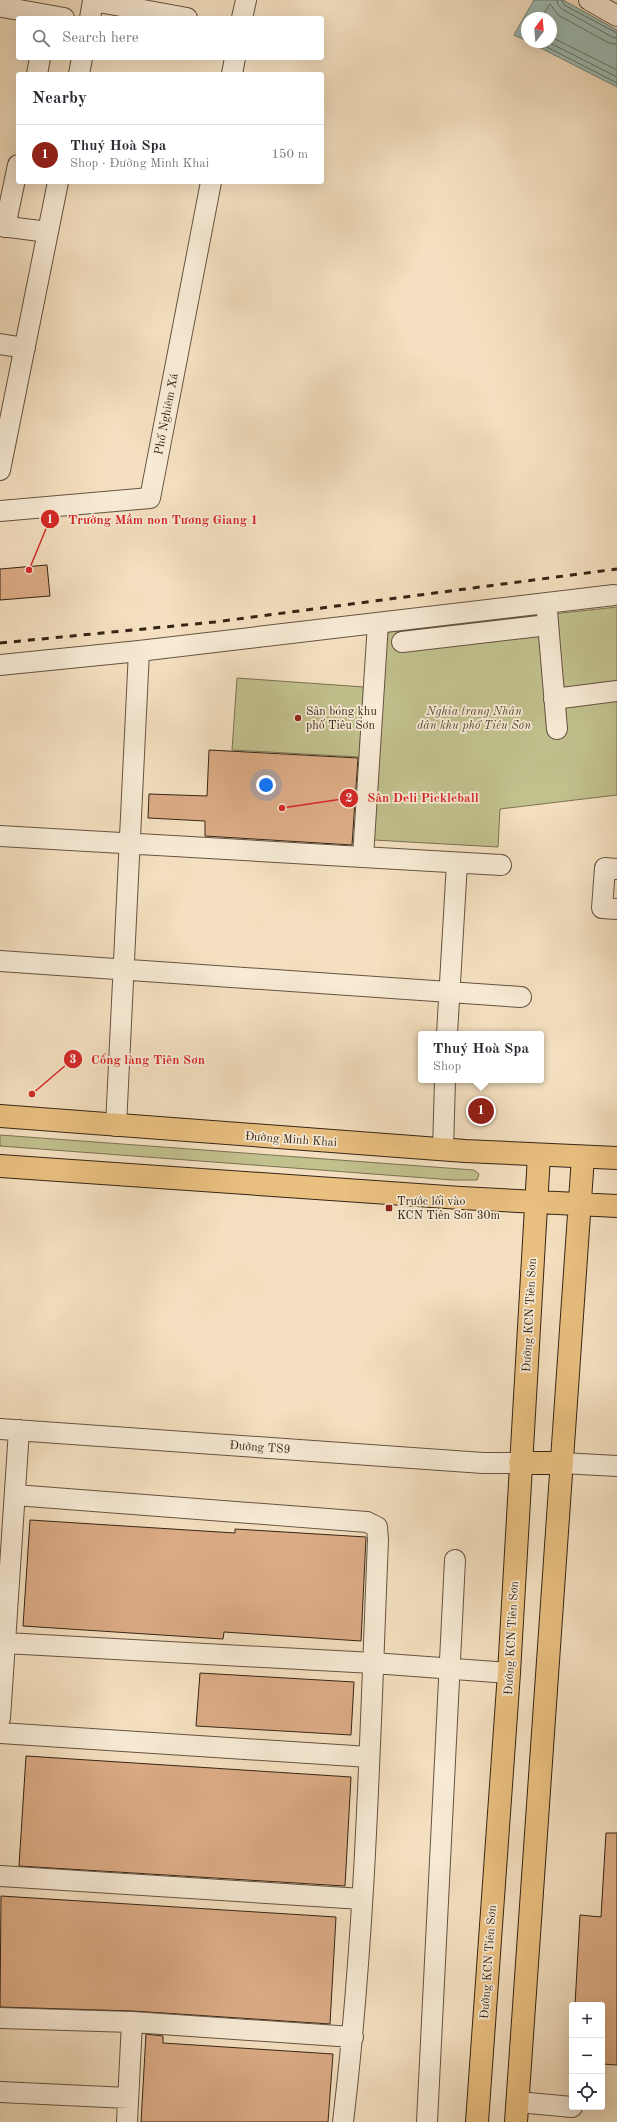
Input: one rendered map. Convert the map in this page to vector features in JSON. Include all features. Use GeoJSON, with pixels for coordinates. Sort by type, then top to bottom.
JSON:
{"type":"FeatureCollection","features":[{"type":"Feature","properties":{"kind":"main road","name":"Đường Minh Khai"},"geometry":{"type":"LineString","coordinates":[[0,1116],[443,1150],[617,1158]]}},
{"type":"Feature","properties":{"kind":"main road","name":"Đường KCN Tiên Sơn"},"geometry":{"type":"LineString","coordinates":[[477,2122],[509,1673],[539,1155]]}},
{"type":"Feature","properties":{"kind":"main road"},"geometry":{"type":"LineString","coordinates":[[517,2112],[583,1157]]}},
{"type":"Feature","properties":{"kind":"main road"},"geometry":{"type":"LineString","coordinates":[[0,1166],[536,1202],[581,1203],[617,1206]]}},
{"type":"Feature","properties":{"kind":"main road"},"geometry":{"type":"LineString","coordinates":[[520,1463],[562,1463]]}},
{"type":"Feature","properties":{"kind":"street"},"geometry":{"type":"LineString","coordinates":[[242,16],[246,0]]}},
{"type":"Feature","properties":{"kind":"street"},"geometry":{"type":"LineString","coordinates":[[589,0],[617,16]]}},
{"type":"Feature","properties":{"kind":"street"},"geometry":{"type":"LineString","coordinates":[[90,16],[93,1],[176,16]]}},
{"type":"Feature","properties":{"kind":"street"},"geometry":{"type":"LineString","coordinates":[[2,7],[54,13]]}},
{"type":"Feature","properties":{"kind":"street"},"geometry":{"type":"LineString","coordinates":[[37,72],[40,60]]}},
{"type":"Feature","properties":{"kind":"street"},"geometry":{"type":"LineString","coordinates":[[79,72],[82,60]]}},
{"type":"Feature","properties":{"kind":"street"},"geometry":{"type":"LineString","coordinates":[[232,72],[235,60]]}},
{"type":"Feature","properties":{"kind":"street"},"geometry":{"type":"LineString","coordinates":[[16,172],[2,226],[48,232]]}},
{"type":"Feature","properties":{"kind":"street"},"geometry":{"type":"LineString","coordinates":[[0,470],[8,391],[25,348],[58,184]]}},
{"type":"Feature","properties":{"kind":"street","name":"Phố Nghiêm Xá"},"geometry":{"type":"LineString","coordinates":[[0,511],[150,498],[211,184]]}},
{"type":"Feature","properties":{"kind":"street"},"geometry":{"type":"LineString","coordinates":[[0,344],[25,348]]}},
{"type":"Feature","properties":{"kind":"street"},"geometry":{"type":"LineString","coordinates":[[0,665],[139,651],[614,595]]}},
{"type":"Feature","properties":{"kind":"street"},"geometry":{"type":"LineString","coordinates":[[547,603],[557,729]]}},
{"type":"Feature","properties":{"kind":"street"},"geometry":{"type":"LineString","coordinates":[[363,857],[378,623]]}},
{"type":"Feature","properties":{"kind":"street"},"geometry":{"type":"LineString","coordinates":[[402,642],[548,625]]}},
{"type":"Feature","properties":{"kind":"street"},"geometry":{"type":"LineString","coordinates":[[116,1126],[139,651]]}},
{"type":"Feature","properties":{"kind":"street"},"geometry":{"type":"LineString","coordinates":[[554,698],[617,691]]}},
{"type":"Feature","properties":{"kind":"street"},"geometry":{"type":"LineString","coordinates":[[0,836],[501,866]]}},
{"type":"Feature","properties":{"kind":"street"},"geometry":{"type":"LineString","coordinates":[[447,1031],[456,863]]}},
{"type":"Feature","properties":{"kind":"street"},"geometry":{"type":"LineString","coordinates":[[617,869],[605,868],[602,908],[617,909]]}},
{"type":"Feature","properties":{"kind":"street"},"geometry":{"type":"LineString","coordinates":[[0,961],[521,997]]}},
{"type":"Feature","properties":{"kind":"street"},"geometry":{"type":"LineString","coordinates":[[443,1150],[445,1083]]}},
{"type":"Feature","properties":{"kind":"street"},"geometry":{"type":"LineString","coordinates":[[0,1718],[16,1495],[10,1430]]}},
{"type":"Feature","properties":{"kind":"street","name":"Đường TS9"},"geometry":{"type":"LineString","coordinates":[[10,1430],[483,1463],[520,1463]]}},
{"type":"Feature","properties":{"kind":"street"},"geometry":{"type":"LineString","coordinates":[[562,1463],[617,1466]]}},
{"type":"Feature","properties":{"kind":"street"},"geometry":{"type":"LineString","coordinates":[[16,1495],[372,1524],[378,1532],[362,1900],[353,2037],[343,2122]]}},
{"type":"Feature","properties":{"kind":"street"},"geometry":{"type":"LineString","coordinates":[[427,2122],[455,1560]]}},
{"type":"Feature","properties":{"kind":"street"},"geometry":{"type":"LineString","coordinates":[[5,1642],[373,1663],[509,1673]]}},
{"type":"Feature","properties":{"kind":"street"},"geometry":{"type":"LineString","coordinates":[[0,1732],[369,1757]]}},
{"type":"Feature","properties":{"kind":"street"},"geometry":{"type":"LineString","coordinates":[[0,1876],[362,1900]]}},
{"type":"Feature","properties":{"kind":"street"},"geometry":{"type":"LineString","coordinates":[[0,2018],[132,2022],[353,2037]]}},
{"type":"Feature","properties":{"kind":"street"},"geometry":{"type":"LineString","coordinates":[[127,2122],[132,2022]]}},
{"type":"Feature","properties":{"kind":"street"},"geometry":{"type":"LineString","coordinates":[[0,2092],[128,2098]]}},
{"type":"Feature","properties":{"kind":"street"},"geometry":{"type":"LineString","coordinates":[[517,2112],[569,2107]]}},
{"type":"Feature","properties":{"kind":"street"},"geometry":{"type":"LineString","coordinates":[[578,2122],[579,2110]]}},
{"type":"Feature","properties":{"kind":"green space","name":"Nghĩa trang Nhân dân khu phố Tiêu Sơn"},"geometry":{"type":"Polygon","coordinates":[[[617,607],[617,795],[500,809],[498,847],[374,840],[385,638],[389,632],[617,607]]]}},
{"type":"Feature","properties":{"kind":"green space","name":"Sân bóng khu phố Tiêu Sơn"},"geometry":{"type":"Polygon","coordinates":[[[237,678],[364,687],[359,757],[232,750],[237,678]]]}},
{"type":"Feature","properties":{"kind":"green space"},"geometry":{"type":"Polygon","coordinates":[[[0,1135],[474,1170],[479,1174],[477,1180],[453,1180],[0,1146],[0,1135]]]}},
{"type":"Feature","properties":{"kind":"water"},"geometry":{"type":"Polygon","coordinates":[[[534,0],[563,0],[617,30],[617,87],[541,48],[557,48],[557,12],[527,12],[534,0]]]}},
{"type":"Feature","properties":{"kind":"water"},"geometry":{"type":"Polygon","coordinates":[[[521,23],[521,38],[514,35],[521,23]]]}},
{"type":"Feature","properties":{"kind":"building"},"geometry":{"type":"Polygon","coordinates":[[[47,565],[50,596],[0,600],[0,569],[47,565]]]}},
{"type":"Feature","properties":{"kind":"building"},"geometry":{"type":"Polygon","coordinates":[[[209,750],[358,758],[352,845],[205,836],[205,821],[148,818],[149,794],[207,796],[209,750]]]}},
{"type":"Feature","properties":{"kind":"building"},"geometry":{"type":"Polygon","coordinates":[[[30,1520],[235,1533],[235,1529],[366,1537],[361,1641],[224,1632],[223,1639],[23,1626],[30,1520]]]}},
{"type":"Feature","properties":{"kind":"building"},"geometry":{"type":"Polygon","coordinates":[[[200,1673],[354,1682],[351,1735],[196,1726],[200,1673]]]}},
{"type":"Feature","properties":{"kind":"building"},"geometry":{"type":"Polygon","coordinates":[[[26,1756],[351,1777],[345,1886],[19,1866],[26,1756]]]}},
{"type":"Feature","properties":{"kind":"building"},"geometry":{"type":"Polygon","coordinates":[[[606,1833],[617,1833],[617,2065],[605,2064],[605,2002],[575,2002],[580,1915],[601,1917],[606,1833]]]}},
{"type":"Feature","properties":{"kind":"building"},"geometry":{"type":"Polygon","coordinates":[[[1,1896],[336,1917],[330,2024],[133,2011],[0,2007],[1,1896]]]}},
{"type":"Feature","properties":{"kind":"building"},"geometry":{"type":"Polygon","coordinates":[[[146,2034],[163,2036],[163,2043],[333,2054],[328,2122],[141,2122],[146,2034]]]}},
{"type":"Feature","properties":{"kind":"railway"},"geometry":{"type":"LineString","coordinates":[[0,643],[215,622],[617,569]]}},
{"type":"Feature","properties":{"kind":"place","name":"Trường Mầm non Tương Giang 1"},"geometry":{"type":"Point","coordinates":[29,570]}},
{"type":"Feature","properties":{"kind":"place","name":"Sân bóng khu phố Tiêu Sơn"},"geometry":{"type":"Point","coordinates":[298,718]}},
{"type":"Feature","properties":{"kind":"place","name":"Sân Deli Pickleball"},"geometry":{"type":"Point","coordinates":[282,808]}},
{"type":"Feature","properties":{"kind":"place","name":"Cổng làng Tiên Sơn"},"geometry":{"type":"Point","coordinates":[32,1094]}},
{"type":"Feature","properties":{"kind":"place","name":"Thuý Hoà Spa"},"geometry":{"type":"Point","coordinates":[481,1111]}},
{"type":"Feature","properties":{"kind":"place","name":"Trước lối vào KCN Tiên Sơn 30m"},"geometry":{"type":"Point","coordinates":[389,1208]}}]}
